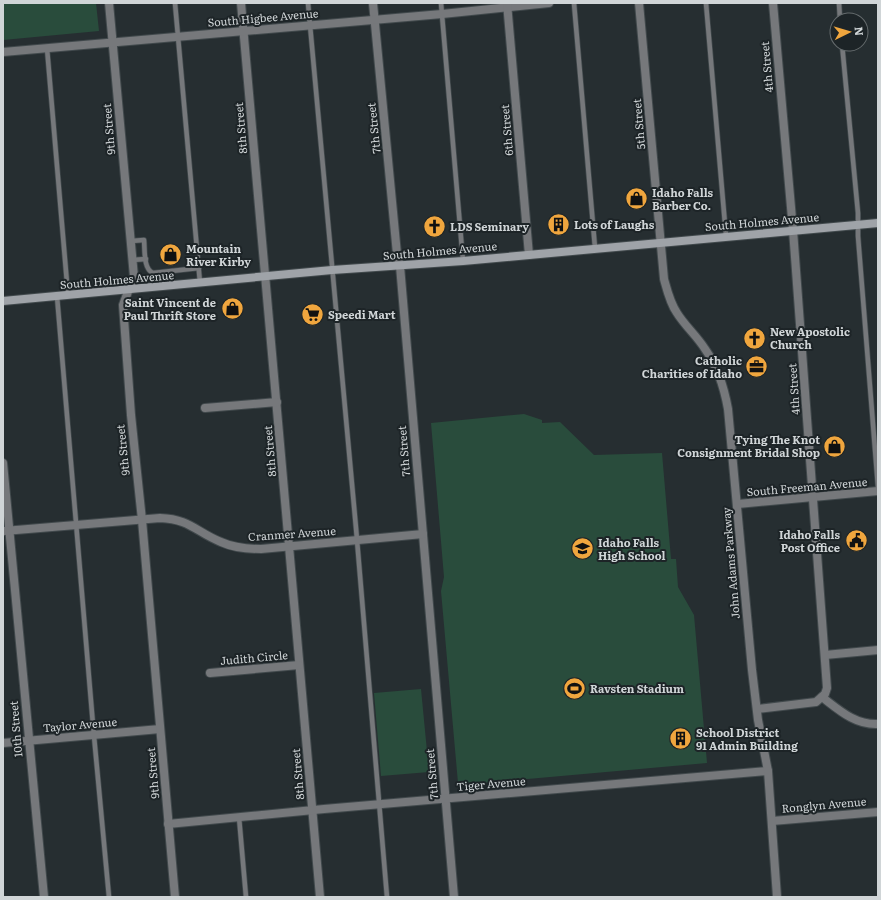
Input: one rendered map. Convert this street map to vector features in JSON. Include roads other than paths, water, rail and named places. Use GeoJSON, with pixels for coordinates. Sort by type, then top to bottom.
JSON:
{"type":"FeatureCollection","features":[{"type":"Feature","properties":{"kind":"main road","name":"South Holmes Avenue"},"geometry":{"type":"LineString","coordinates":[[3,301],[332,270],[463,261],[878,222]]}},
{"type":"Feature","properties":{"kind":"street","name":"9th Street"},"geometry":{"type":"LineString","coordinates":[[109,3],[134,277],[123,305],[131,415],[142,520],[175,897]]}},
{"type":"Feature","properties":{"kind":"street","name":"8th Street"},"geometry":{"type":"LineString","coordinates":[[241,3],[320,897]]}},
{"type":"Feature","properties":{"kind":"street","name":"7th Street"},"geometry":{"type":"LineString","coordinates":[[372,3],[397,254],[400,266],[454,897]]}},
{"type":"Feature","properties":{"kind":"street","name":"South Higbee Avenue"},"geometry":{"type":"LineString","coordinates":[[3,52],[442,14],[508,5],[549,3]]}},
{"type":"Feature","properties":{"kind":"street","name":"5th Street"},"geometry":{"type":"LineString","coordinates":[[640,3],[660,242]]}},
{"type":"Feature","properties":{"kind":"street","name":"4th Street"},"geometry":{"type":"LineString","coordinates":[[772,3],[793,230],[814,498],[827,688],[821,699]]}},
{"type":"Feature","properties":{"kind":"street","name":"6th Street"},"geometry":{"type":"LineString","coordinates":[[508,5],[529,255]]}},
{"type":"Feature","properties":{"kind":"street","name":"John Adams Parkway"},"geometry":{"type":"LineString","coordinates":[[660,242],[664,279],[668,295],[676,312],[705,348],[714,363],[725,392],[738,504],[746,611],[757,709],[768,771],[777,897]]}},
{"type":"Feature","properties":{"kind":"street"},"geometry":{"type":"LineString","coordinates":[[205,408],[277,402]]}},
{"type":"Feature","properties":{"kind":"street","name":"10th Street"},"geometry":{"type":"LineString","coordinates":[[3,463],[6,531],[44,897]]}},
{"type":"Feature","properties":{"kind":"street","name":"South Freeman Avenue"},"geometry":{"type":"LineString","coordinates":[[738,504],[878,491]]}},
{"type":"Feature","properties":{"kind":"street","name":"Cranmer Avenue"},"geometry":{"type":"LineString","coordinates":[[6,531],[172,518],[187,523],[220,542],[243,549],[261,549],[422,534]]}},
{"type":"Feature","properties":{"kind":"street"},"geometry":{"type":"LineString","coordinates":[[825,655],[878,650]]}},
{"type":"Feature","properties":{"kind":"street","name":"Judith Circle"},"geometry":{"type":"LineString","coordinates":[[210,673],[299,665]]}},
{"type":"Feature","properties":{"kind":"street"},"geometry":{"type":"LineString","coordinates":[[757,709],[806,704],[816,702],[821,699],[847,717],[861,722],[878,724]]}},
{"type":"Feature","properties":{"kind":"street","name":"Taylor Avenue"},"geometry":{"type":"LineString","coordinates":[[3,743],[160,730]]}},
{"type":"Feature","properties":{"kind":"street","name":"Tiger Avenue"},"geometry":{"type":"LineString","coordinates":[[168,824],[312,810],[768,771]]}},
{"type":"Feature","properties":{"kind":"street","name":"Ronglyn Avenue"},"geometry":{"type":"LineString","coordinates":[[772,821],[878,812]]}},
{"type":"Feature","properties":{"kind":"lane"},"geometry":{"type":"LineString","coordinates":[[175,3],[200,283]]}},
{"type":"Feature","properties":{"kind":"lane"},"geometry":{"type":"LineString","coordinates":[[308,3],[357,540],[387,897]]}},
{"type":"Feature","properties":{"kind":"lane"},"geometry":{"type":"LineString","coordinates":[[441,3],[463,261]]}},
{"type":"Feature","properties":{"kind":"lane"},"geometry":{"type":"LineString","coordinates":[[574,3],[595,248]]}},
{"type":"Feature","properties":{"kind":"lane"},"geometry":{"type":"LineString","coordinates":[[706,3],[726,236]]}},
{"type":"Feature","properties":{"kind":"lane"},"geometry":{"type":"LineString","coordinates":[[47,48],[68,295]]}},
{"type":"Feature","properties":{"kind":"lane"},"geometry":{"type":"LineString","coordinates":[[843,52],[858,224],[878,487]]}},
{"type":"Feature","properties":{"kind":"lane"},"geometry":{"type":"LineString","coordinates":[[131,242],[144,240],[147,268],[154,273],[199,268]]}},
{"type":"Feature","properties":{"kind":"lane"},"geometry":{"type":"LineString","coordinates":[[132,260],[146,259]]}},
{"type":"Feature","properties":{"kind":"lane"},"geometry":{"type":"LineString","coordinates":[[172,271],[173,286]]}},
{"type":"Feature","properties":{"kind":"lane"},"geometry":{"type":"LineString","coordinates":[[57,296],[109,897]]}},
{"type":"Feature","properties":{"kind":"lane"},"geometry":{"type":"LineString","coordinates":[[239,817],[246,897]]}},
{"type":"Feature","properties":{"kind":"place","name":"Idaho Falls Barber Co."},"geometry":{"type":"Point","coordinates":[636,199]}},
{"type":"Feature","properties":{"kind":"place","name":"Lots of Laughs"},"geometry":{"type":"Point","coordinates":[559,225]}},
{"type":"Feature","properties":{"kind":"place","name":"LDS Seminary"},"geometry":{"type":"Point","coordinates":[434,227]}},
{"type":"Feature","properties":{"kind":"place","name":"Mountain River Kirby"},"geometry":{"type":"Point","coordinates":[170,255]}},
{"type":"Feature","properties":{"kind":"place","name":"Saint Vincent de Paul Thrift Store"},"geometry":{"type":"Point","coordinates":[232,309]}},
{"type":"Feature","properties":{"kind":"place","name":"Speedi Mart"},"geometry":{"type":"Point","coordinates":[313,315]}},
{"type":"Feature","properties":{"kind":"place","name":"New Apostolic Church"},"geometry":{"type":"Point","coordinates":[754,338]}},
{"type":"Feature","properties":{"kind":"place","name":"Catholic Charities of Idaho"},"geometry":{"type":"Point","coordinates":[757,367]}},
{"type":"Feature","properties":{"kind":"place","name":"Tying The Knot Consignment Bridal Shop"},"geometry":{"type":"Point","coordinates":[835,446]}},
{"type":"Feature","properties":{"kind":"place","name":"Idaho Falls Post Office"},"geometry":{"type":"Point","coordinates":[856,541]}},
{"type":"Feature","properties":{"kind":"place","name":"Idaho Falls High School"},"geometry":{"type":"Point","coordinates":[583,549]}},
{"type":"Feature","properties":{"kind":"place","name":"Ravsten Stadium"},"geometry":{"type":"Point","coordinates":[575,689]}},
{"type":"Feature","properties":{"kind":"place","name":"School District 91 Admin Building"},"geometry":{"type":"Point","coordinates":[681,739]}}]}
